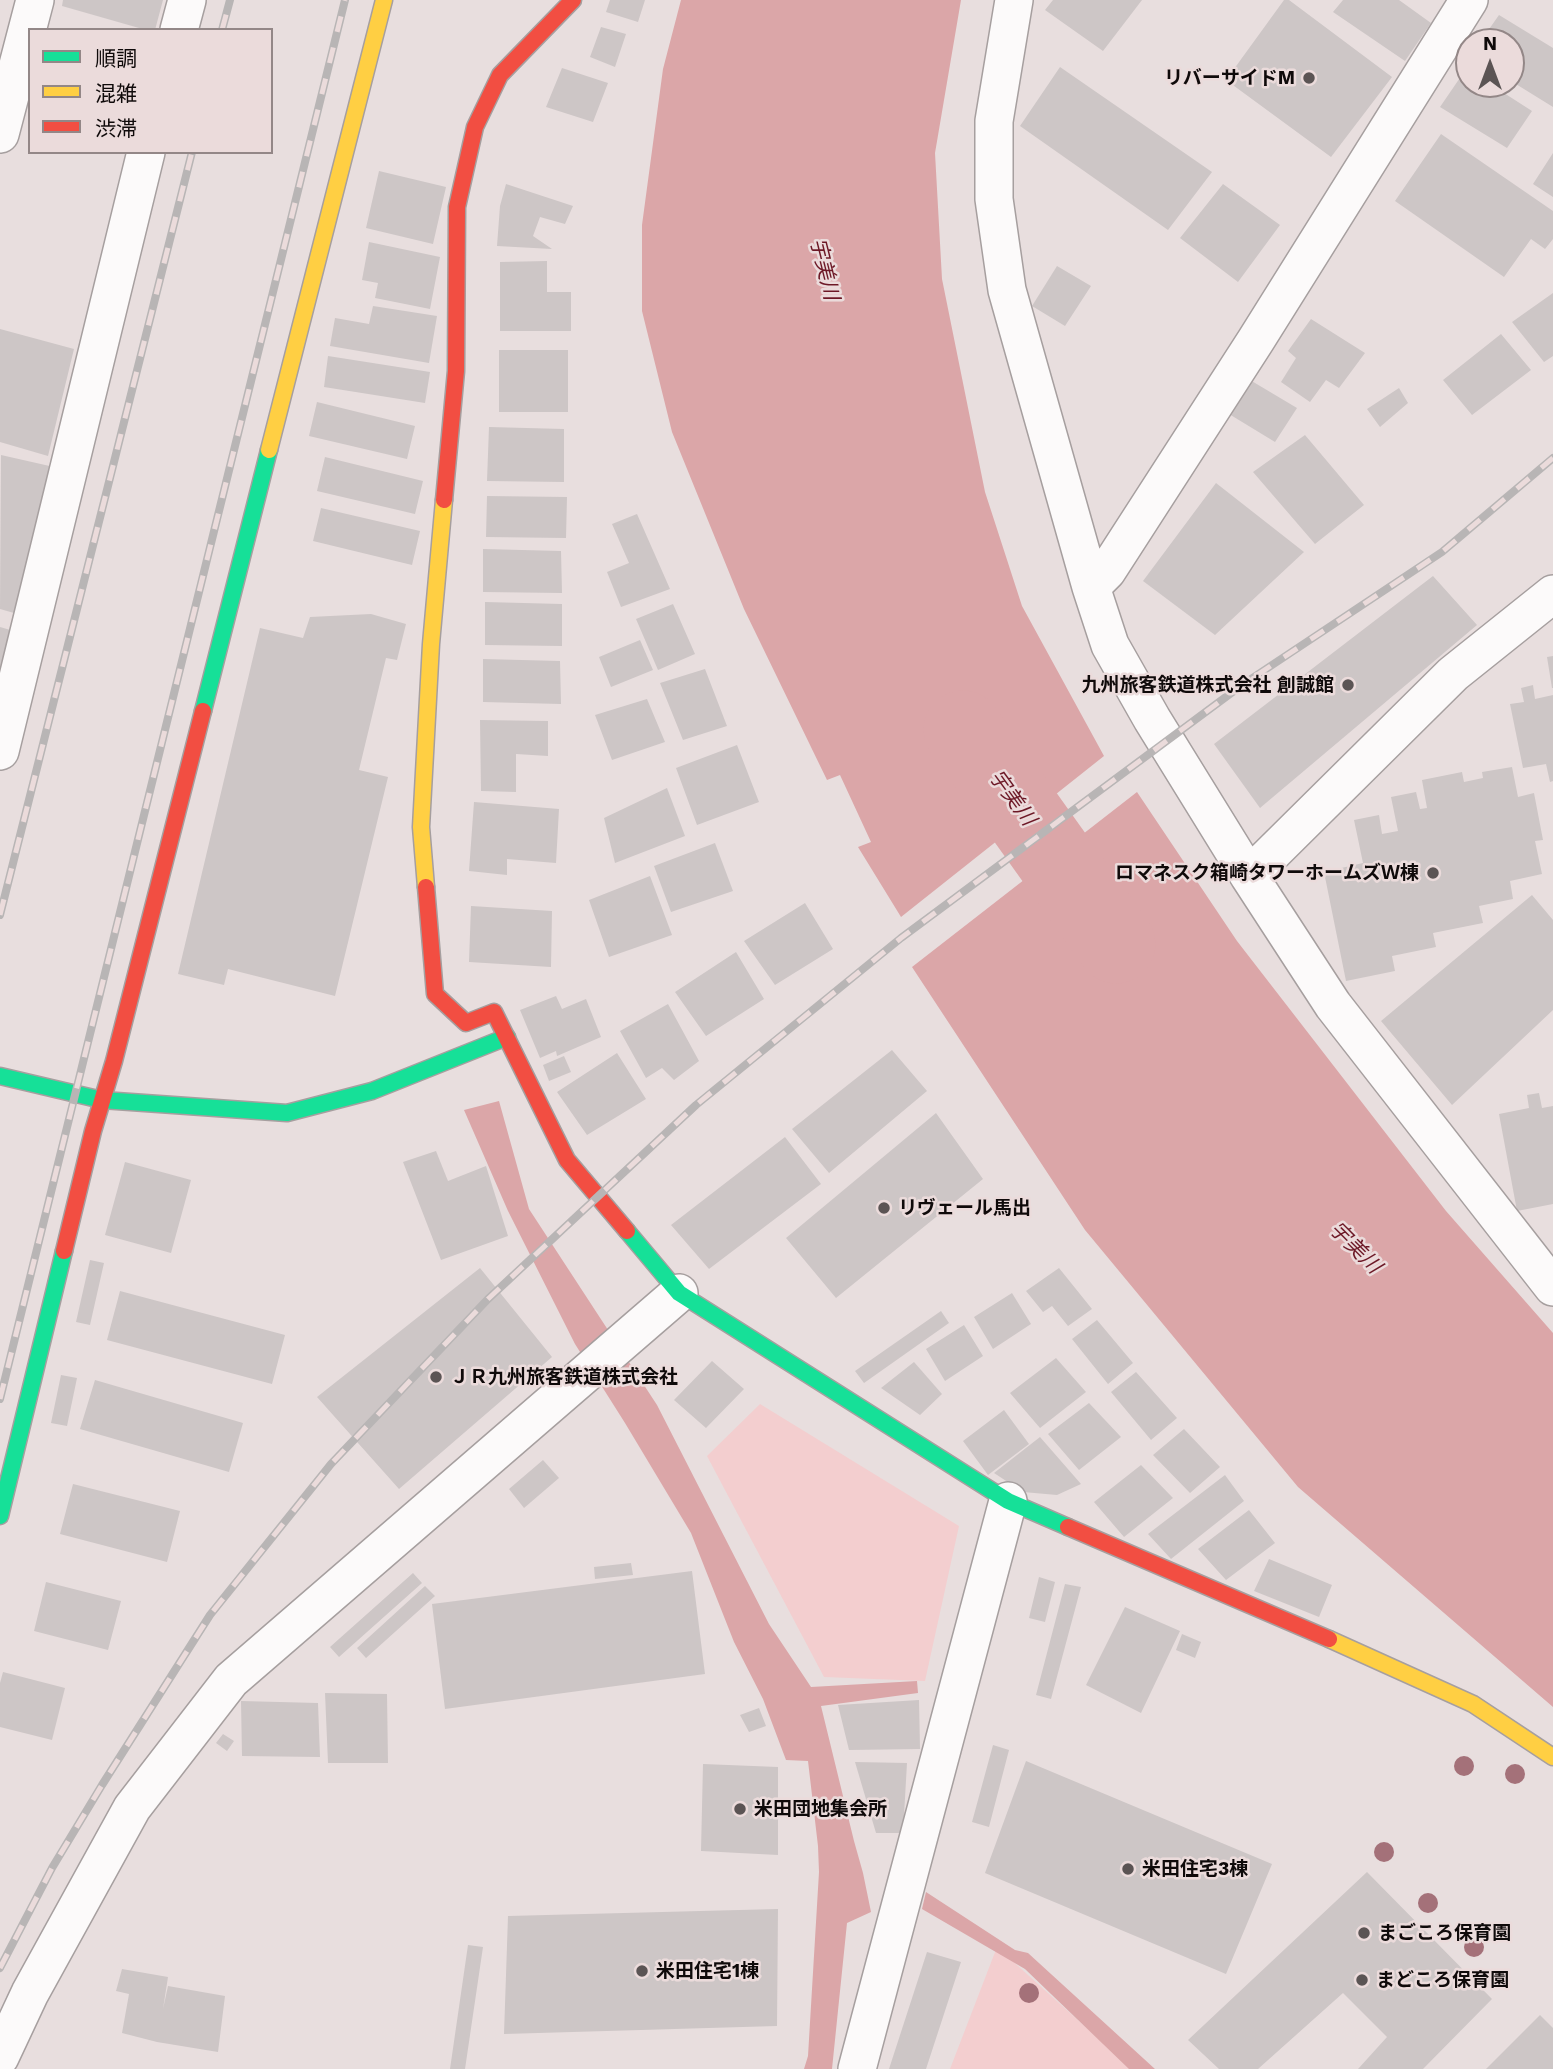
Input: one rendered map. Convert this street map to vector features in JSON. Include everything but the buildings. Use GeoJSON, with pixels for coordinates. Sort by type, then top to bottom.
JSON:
{"type":"FeatureCollection","features":[{"type":"Feature","properties":{"kind":"street"},"geometry":{"type":"LineString","coordinates":[[0,134],[35,0]]}},
{"type":"Feature","properties":{"kind":"street"},"geometry":{"type":"LineString","coordinates":[[180,28],[187,0]]}},
{"type":"Feature","properties":{"kind":"street"},"geometry":{"type":"LineString","coordinates":[[0,1516],[93,1131],[114,1061],[384,0]]}},
{"type":"Feature","properties":{"kind":"street"},"geometry":{"type":"LineString","coordinates":[[573,0],[500,75],[475,127],[457,207],[456,371],[431,645],[421,827],[435,994],[466,1023],[494,1012],[567,1160],[679,1293],[1008,1501],[1399,1669],[1473,1704],[1553,1757]]}},
{"type":"Feature","properties":{"kind":"street"},"geometry":{"type":"LineString","coordinates":[[1014,0],[994,121],[994,199],[1007,290],[1110,645],[1152,719],[1249,876],[1333,1005],[1553,1287]]}},
{"type":"Feature","properties":{"kind":"street"},"geometry":{"type":"LineString","coordinates":[[1091,587],[1107,571],[1256,340],[1469,0]]}},
{"type":"Feature","properties":{"kind":"street"},"geometry":{"type":"LineString","coordinates":[[0,751],[146,154]]}},
{"type":"Feature","properties":{"kind":"street"},"geometry":{"type":"LineString","coordinates":[[1249,876],[1454,674],[1553,594]]}},
{"type":"Feature","properties":{"kind":"street"},"geometry":{"type":"LineString","coordinates":[[0,1076],[102,1100],[287,1113],[372,1091],[507,1037]]}},
{"type":"Feature","properties":{"kind":"street"},"geometry":{"type":"LineString","coordinates":[[0,2057],[30,1993],[132,1808],[231,1680],[679,1293]]}},
{"type":"Feature","properties":{"kind":"street"},"geometry":{"type":"LineString","coordinates":[[857,2069],[1008,1501]]}},
{"type":"Feature","properties":{"kind":"shaded area"},"geometry":{"type":"Polygon","coordinates":[[[760,1404],[959,1526],[925,1681],[824,1677],[707,1456],[760,1404]]]}},
{"type":"Feature","properties":{"kind":"shaded area"},"geometry":{"type":"Polygon","coordinates":[[[997,1947],[1132,2069],[950,2069],[997,1947]]]}},
{"type":"Feature","properties":{"kind":"water"},"geometry":{"type":"Polygon","coordinates":[[[681,0],[961,0],[935,153],[942,279],[985,492],[1022,606],[1104,756],[901,917],[858,847],[871,842],[840,775],[827,780],[744,609],[672,432],[642,311],[642,225],[663,69],[681,0]]]}},
{"type":"Feature","properties":{"kind":"water"},"geometry":{"type":"Polygon","coordinates":[[[1137,792],[1237,941],[1446,1211],[1553,1333],[1553,1707],[1298,1487],[1085,1230],[912,967],[1137,792]]]}},
{"type":"Feature","properties":{"kind":"water"},"geometry":{"type":"Polygon","coordinates":[[[499,1101],[529,1209],[657,1405],[769,1624],[811,1687],[917,1681],[918,1693],[821,1706],[871,1912],[847,1923],[832,2069],[804,2069],[808,2056],[819,1872],[808,1761],[786,1760],[763,1699],[734,1642],[691,1533],[575,1344],[508,1211],[464,1110],[499,1101]]]}},
{"type":"Feature","properties":{"kind":"water"},"geometry":{"type":"Polygon","coordinates":[[[926,1892],[1015,1950],[1028,1953],[1155,2069],[1129,2069],[1025,1969],[922,1909],[926,1892]]]}},
{"type":"Feature","properties":{"kind":"waterway","name":"宇美川"},"geometry":{"type":"LineString","coordinates":[[963,730],[1116,944]]}},
{"type":"Feature","properties":{"kind":"railway"},"geometry":{"type":"LineString","coordinates":[[223,28],[230,0]]}},
{"type":"Feature","properties":{"kind":"railway"},"geometry":{"type":"LineString","coordinates":[[0,1399],[345,0]]}},
{"type":"Feature","properties":{"kind":"railway"},"geometry":{"type":"LineString","coordinates":[[0,915],[191,154]]}},
{"type":"Feature","properties":{"kind":"railway"},"geometry":{"type":"LineString","coordinates":[[0,1968],[52,1868],[210,1615],[331,1464],[488,1299],[696,1105],[901,938],[1242,685],[1442,552],[1553,458]]}},
{"type":"Feature","properties":{"kind":"traffic: fast"},"geometry":{"type":"LineString","coordinates":[[203,711],[269,450]]}},
{"type":"Feature","properties":{"kind":"traffic: fast"},"geometry":{"type":"LineString","coordinates":[[0,1076],[102,1100],[287,1113],[372,1091],[507,1037]]}},
{"type":"Feature","properties":{"kind":"traffic: fast"},"geometry":{"type":"LineString","coordinates":[[627,1231],[679,1293],[1008,1501],[1068,1527]]}},
{"type":"Feature","properties":{"kind":"traffic: fast"},"geometry":{"type":"LineString","coordinates":[[0,1516],[64,1251]]}},
{"type":"Feature","properties":{"kind":"traffic: slow"},"geometry":{"type":"LineString","coordinates":[[269,450],[384,0]]}},
{"type":"Feature","properties":{"kind":"traffic: slow"},"geometry":{"type":"LineString","coordinates":[[426,887],[421,827],[431,644],[444,500]]}},
{"type":"Feature","properties":{"kind":"traffic: slow"},"geometry":{"type":"LineString","coordinates":[[1329,1639],[1473,1704],[1553,1757]]}},
{"type":"Feature","properties":{"kind":"traffic: jam"},"geometry":{"type":"LineString","coordinates":[[444,500],[456,371],[457,207],[475,127],[500,75],[573,0]]}},
{"type":"Feature","properties":{"kind":"traffic: jam"},"geometry":{"type":"LineString","coordinates":[[64,1251],[203,711]]}},
{"type":"Feature","properties":{"kind":"traffic: jam"},"geometry":{"type":"LineString","coordinates":[[426,887],[435,994],[466,1023],[494,1012],[567,1160],[627,1231]]}},
{"type":"Feature","properties":{"kind":"traffic: jam"},"geometry":{"type":"LineString","coordinates":[[1068,1527],[1329,1639]]}},
{"type":"Feature","properties":{"kind":"place","name":"リバーサイドM"},"geometry":{"type":"Point","coordinates":[1309,78]}},
{"type":"Feature","properties":{"kind":"place","name":"九州旅客鉄道株式会社 創誠館"},"geometry":{"type":"Point","coordinates":[1348,685]}},
{"type":"Feature","properties":{"kind":"place","name":"ロマネスク箱崎タワーホームズＷ棟"},"geometry":{"type":"Point","coordinates":[1433,873]}},
{"type":"Feature","properties":{"kind":"place","name":"リヴェール馬出"},"geometry":{"type":"Point","coordinates":[884,1208]}},
{"type":"Feature","properties":{"kind":"place","name":"ＪＲ九州旅客鉄道株式会社"},"geometry":{"type":"Point","coordinates":[436,1377]}},
{"type":"Feature","properties":{"kind":"place","name":"米田団地集会所"},"geometry":{"type":"Point","coordinates":[740,1809]}},
{"type":"Feature","properties":{"kind":"place","name":"米田住宅3棟"},"geometry":{"type":"Point","coordinates":[1128,1869]}},
{"type":"Feature","properties":{"kind":"place","name":"まごころ保育園"},"geometry":{"type":"Point","coordinates":[1364,1933]}},
{"type":"Feature","properties":{"kind":"place","name":"米田住宅1棟"},"geometry":{"type":"Point","coordinates":[642,1971]}},
{"type":"Feature","properties":{"kind":"place","name":"まどころ保育園"},"geometry":{"type":"Point","coordinates":[1362,1980]}}]}
